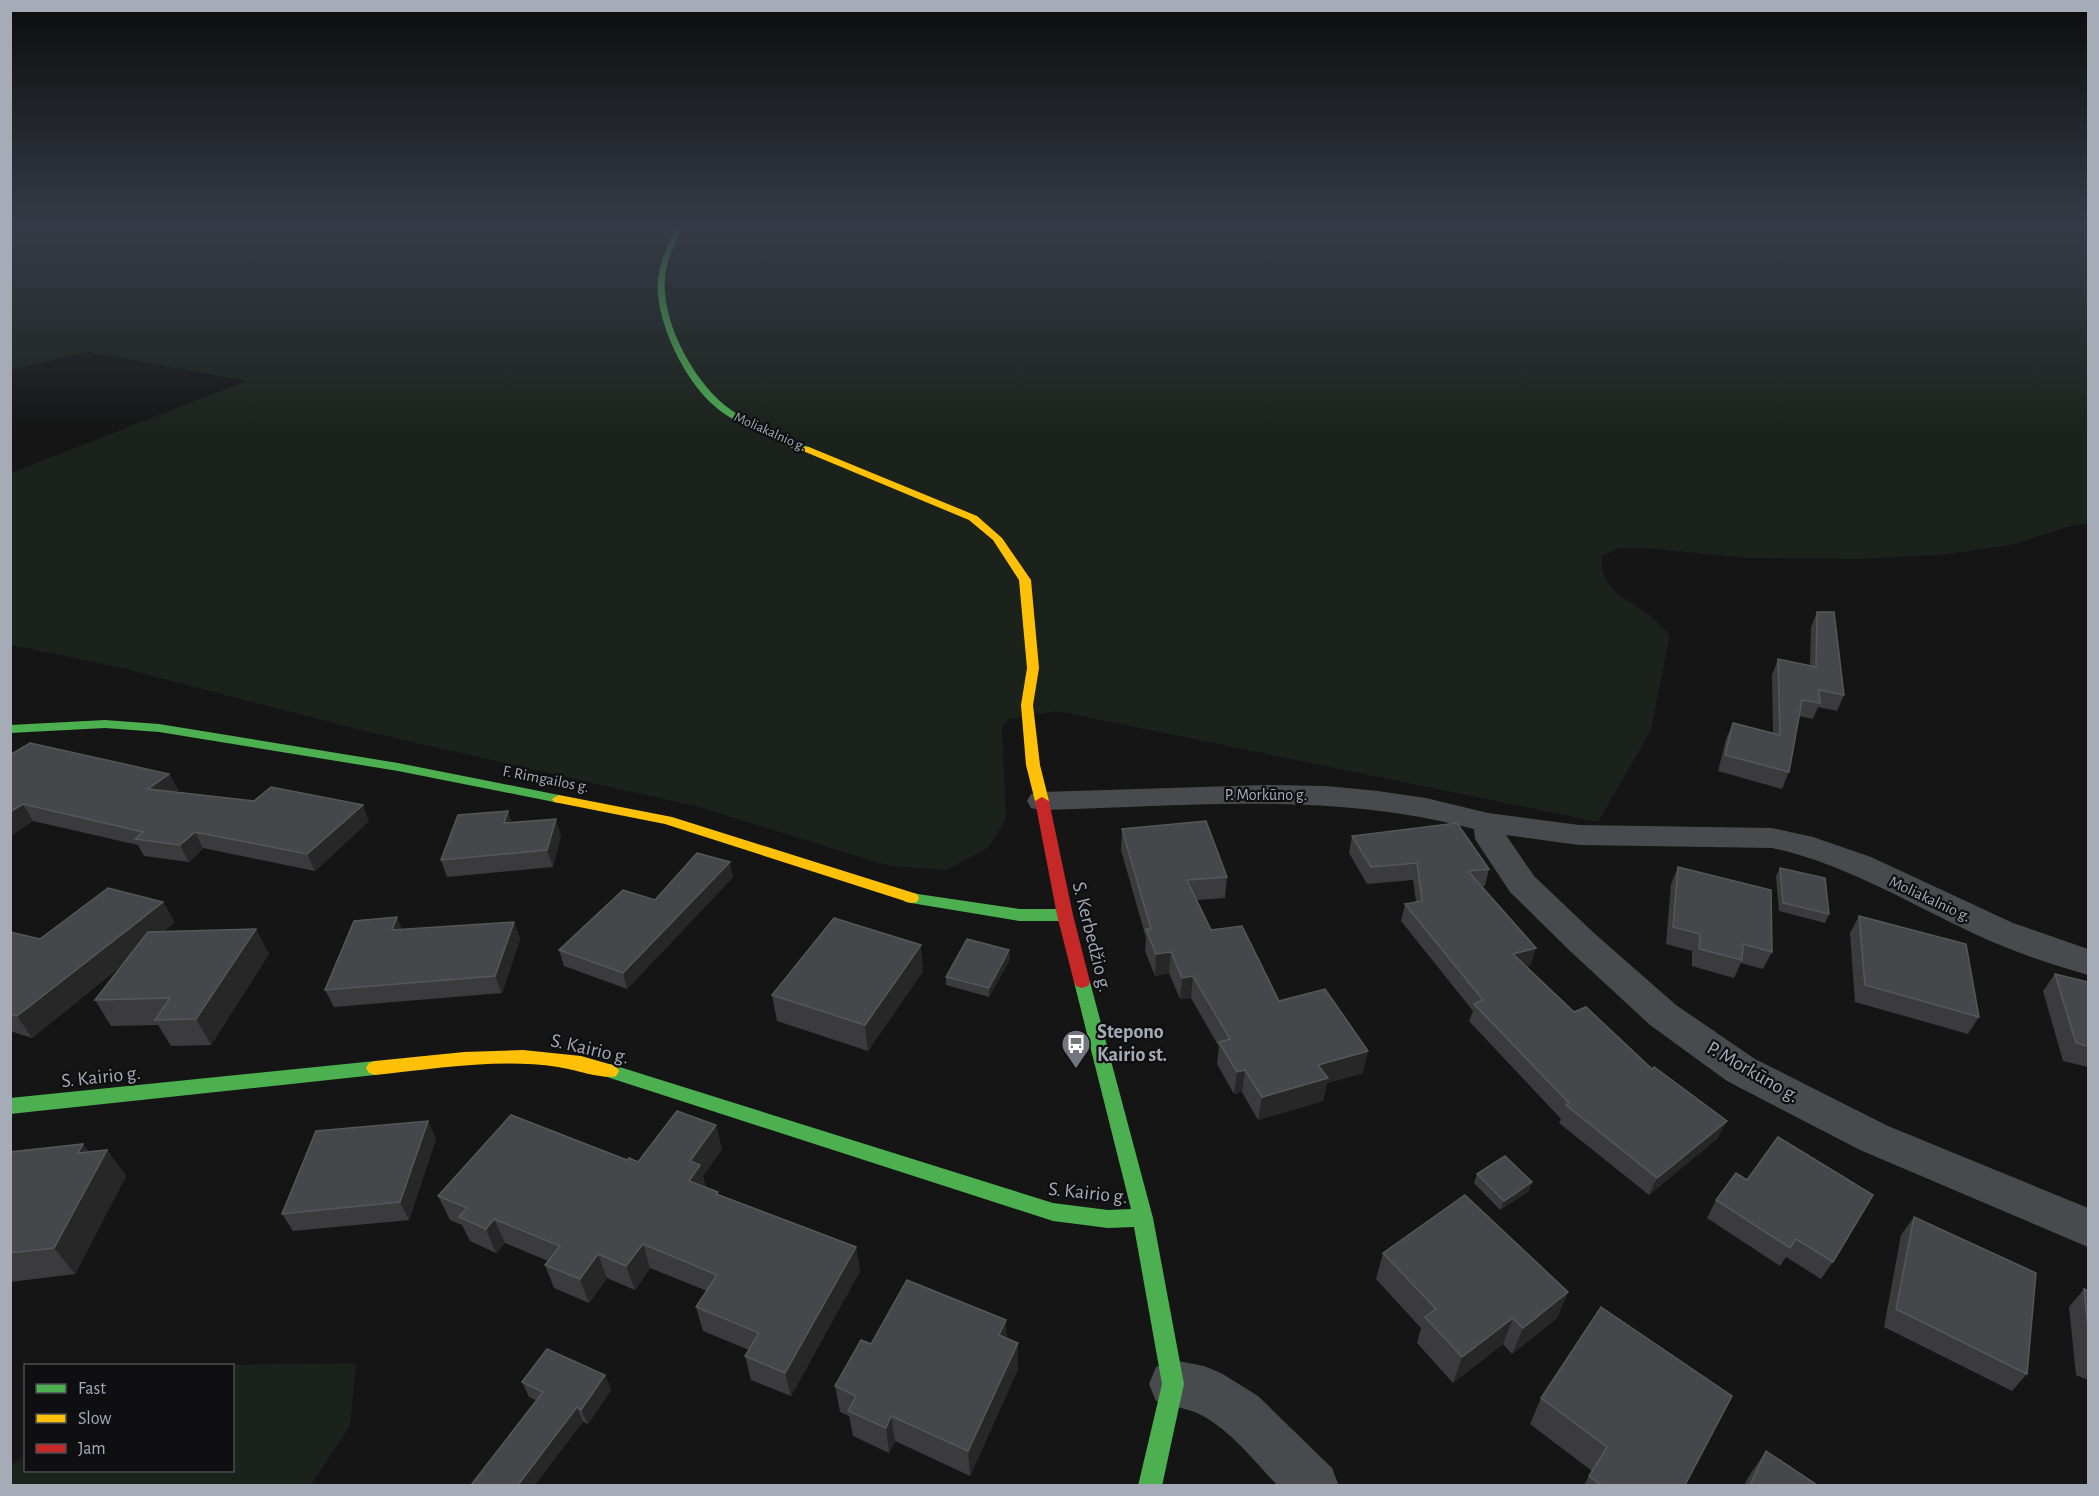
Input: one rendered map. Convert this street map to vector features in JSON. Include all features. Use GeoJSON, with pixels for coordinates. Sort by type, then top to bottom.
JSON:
{"type":"FeatureCollection","features":[{"type":"Feature","properties":{"kind":"street","name":"Moliakalnio g."},"geometry":{"type":"LineString","coordinates":[[663,297],[673,332],[698,382],[708,397],[728,413],[760,430],[973,518]]}},
{"type":"Feature","properties":{"kind":"street","name":"S. Kerbedžio g."},"geometry":{"type":"LineString","coordinates":[[973,518],[997,538],[1025,580],[1033,668],[1027,705],[1033,765],[1065,915],[1143,1218],[1173,1384],[1150,1485]]}},
{"type":"Feature","properties":{"kind":"street","name":"F. Rimgailos g."},"geometry":{"type":"LineString","coordinates":[[10,729],[105,724],[159,728],[398,767],[667,820],[916,900],[1018,915],[1065,915]]}},
{"type":"Feature","properties":{"kind":"street","name":"P. Morkūno g."},"geometry":{"type":"LineString","coordinates":[[1042,801],[1266,794],[1326,795],[1426,807],[1488,823],[1580,835],[1772,837]]}},
{"type":"Feature","properties":{"kind":"street","name":"P. Morkūno g."},"geometry":{"type":"LineString","coordinates":[[1488,823],[1491,839],[1522,884],[1573,934],[1663,1015],[1741,1070],[1874,1138],[2088,1228]]}},
{"type":"Feature","properties":{"kind":"street","name":"Moliakalnio g."},"geometry":{"type":"LineString","coordinates":[[1772,837],[1800,842],[1835,854],[2004,933],[2088,962]]}},
{"type":"Feature","properties":{"kind":"street","name":"S. Kairio g."},"geometry":{"type":"LineString","coordinates":[[10,1106],[477,1058],[540,1057],[602,1068],[1053,1212],[1108,1219],[1143,1218]]}},
{"type":"Feature","properties":{"kind":"street"},"geometry":{"type":"LineString","coordinates":[[1173,1384],[1204,1389],[1241,1413],[1314,1485]]}},
{"type":"Feature","properties":{"kind":"shaded area"},"geometry":{"type":"Polygon","coordinates":[[[10,297],[2088,297],[2088,524],[2071,526],[2011,545],[1940,555],[1859,559],[1747,558],[1645,548],[1619,548],[1602,556],[1605,577],[1615,592],[1655,619],[1670,635],[1651,730],[1598,822],[1057,711],[1009,719],[1002,728],[1006,819],[988,848],[947,870],[889,866],[699,807],[364,731],[122,668],[11,645],[11,473],[246,381],[88,352],[11,370],[10,297]]]}},
{"type":"Feature","properties":{"kind":"shaded area"},"geometry":{"type":"Polygon","coordinates":[[[356,1363],[350,1426],[311,1485],[11,1485],[11,1465],[24,1455],[24,1472],[234,1472],[234,1365],[356,1363]]]}},
{"type":"Feature","properties":{"kind":"building"},"geometry":{"type":"Polygon","coordinates":[[[1817,612],[1834,612],[1844,695],[1819,690],[1820,703],[1802,700],[1789,772],[1725,755],[1733,723],[1780,735],[1778,659],[1816,667],[1817,612]]]}},
{"type":"Feature","properties":{"kind":"building"},"geometry":{"type":"Polygon","coordinates":[[[30,743],[169,774],[148,789],[254,801],[271,787],[363,805],[307,854],[195,832],[180,845],[135,839],[143,832],[23,804],[10,812],[10,755],[30,743]]]}},
{"type":"Feature","properties":{"kind":"building"},"geometry":{"type":"Polygon","coordinates":[[[508,811],[504,823],[556,819],[547,850],[441,860],[458,815],[508,811]]]}},
{"type":"Feature","properties":{"kind":"building"},"geometry":{"type":"Polygon","coordinates":[[[1206,821],[1227,877],[1187,880],[1211,930],[1242,926],[1279,1001],[1325,989],[1368,1051],[1318,1065],[1328,1078],[1262,1097],[1245,1070],[1237,1072],[1219,1042],[1230,1039],[1193,976],[1182,978],[1171,952],[1156,954],[1146,929],[1151,929],[1122,829],[1206,821]]]}},
{"type":"Feature","properties":{"kind":"building"},"geometry":{"type":"Polygon","coordinates":[[[1457,823],[1489,869],[1468,871],[1536,948],[1513,954],[1574,1012],[1586,1007],[1652,1069],[1654,1067],[1727,1121],[1657,1178],[1566,1105],[1569,1103],[1474,1004],[1483,1000],[1405,904],[1422,901],[1417,863],[1371,867],[1352,836],[1457,823]]]}},
{"type":"Feature","properties":{"kind":"building"},"geometry":{"type":"Polygon","coordinates":[[[697,853],[730,862],[623,973],[559,950],[623,890],[655,900],[697,853]]]}},
{"type":"Feature","properties":{"kind":"building"},"geometry":{"type":"Polygon","coordinates":[[[1678,867],[1771,890],[1772,952],[1743,944],[1742,960],[1699,949],[1700,934],[1673,927],[1678,867]]]}},
{"type":"Feature","properties":{"kind":"building"},"geometry":{"type":"Polygon","coordinates":[[[1780,868],[1825,878],[1829,914],[1783,903],[1780,868]]]}},
{"type":"Feature","properties":{"kind":"building"},"geometry":{"type":"Polygon","coordinates":[[[108,888],[163,902],[17,1016],[10,1014],[10,932],[40,939],[108,888]]]}},
{"type":"Feature","properties":{"kind":"building"},"geometry":{"type":"Polygon","coordinates":[[[1859,916],[1966,944],[1979,1017],[1865,985],[1859,916]]]}},
{"type":"Feature","properties":{"kind":"building"},"geometry":{"type":"Polygon","coordinates":[[[397,917],[392,930],[514,922],[495,976],[325,990],[354,921],[397,917]]]}},
{"type":"Feature","properties":{"kind":"building"},"geometry":{"type":"Polygon","coordinates":[[[834,918],[921,945],[865,1025],[772,995],[834,918]]]}},
{"type":"Feature","properties":{"kind":"building"},"geometry":{"type":"Polygon","coordinates":[[[256,929],[196,1019],[155,1020],[170,998],[95,1000],[148,932],[256,929]]]}},
{"type":"Feature","properties":{"kind":"building"},"geometry":{"type":"Polygon","coordinates":[[[967,939],[1009,950],[989,988],[946,977],[967,939]]]}},
{"type":"Feature","properties":{"kind":"building"},"geometry":{"type":"Polygon","coordinates":[[[2055,974],[2088,982],[2088,1046],[2076,1043],[2055,974]]]}},
{"type":"Feature","properties":{"kind":"building"},"geometry":{"type":"Polygon","coordinates":[[[677,1111],[716,1125],[690,1161],[700,1165],[689,1181],[718,1192],[716,1194],[856,1247],[785,1373],[745,1356],[759,1333],[696,1307],[717,1275],[643,1244],[626,1266],[598,1254],[580,1279],[545,1265],[560,1246],[494,1219],[486,1229],[459,1217],[467,1208],[438,1196],[511,1115],[627,1160],[629,1158],[638,1162],[677,1111]]]}},
{"type":"Feature","properties":{"kind":"building"},"geometry":{"type":"Polygon","coordinates":[[[428,1121],[400,1202],[282,1214],[316,1131],[428,1121]]]}},
{"type":"Feature","properties":{"kind":"building"},"geometry":{"type":"Polygon","coordinates":[[[1778,1137],[1873,1195],[1833,1262],[1796,1239],[1790,1248],[1716,1200],[1736,1173],[1747,1180],[1778,1137]]]}},
{"type":"Feature","properties":{"kind":"building"},"geometry":{"type":"Polygon","coordinates":[[[83,1144],[78,1153],[107,1150],[54,1248],[10,1253],[10,1152],[83,1144]]]}},
{"type":"Feature","properties":{"kind":"building"},"geometry":{"type":"Polygon","coordinates":[[[1505,1156],[1532,1182],[1504,1201],[1477,1174],[1505,1156]]]}},
{"type":"Feature","properties":{"kind":"building"},"geometry":{"type":"Polygon","coordinates":[[[1465,1195],[1568,1292],[1523,1328],[1513,1318],[1462,1357],[1425,1317],[1436,1309],[1383,1253],[1465,1195]]]}},
{"type":"Feature","properties":{"kind":"building"},"geometry":{"type":"Polygon","coordinates":[[[1914,1217],[2036,1273],[2027,1374],[1896,1309],[1914,1217]]]}},
{"type":"Feature","properties":{"kind":"building"},"geometry":{"type":"Polygon","coordinates":[[[907,1280],[1006,1320],[999,1335],[1018,1343],[968,1451],[891,1416],[886,1428],[848,1411],[856,1396],[835,1386],[861,1340],[871,1344],[907,1280]]]}},
{"type":"Feature","properties":{"kind":"building"},"geometry":{"type":"Polygon","coordinates":[[[2084,1289],[2088,1291],[2088,1328],[2084,1289]]]}},
{"type":"Feature","properties":{"kind":"building"},"geometry":{"type":"Polygon","coordinates":[[[1601,1307],[1732,1396],[1685,1485],[1601,1485],[1589,1476],[1607,1447],[1541,1398],[1601,1307]]]}},
{"type":"Feature","properties":{"kind":"building"},"geometry":{"type":"Polygon","coordinates":[[[547,1349],[605,1375],[581,1410],[577,1407],[518,1485],[471,1485],[543,1392],[522,1382],[547,1349]]]}},
{"type":"Feature","properties":{"kind":"building"},"geometry":{"type":"Polygon","coordinates":[[[1766,1451],[1817,1485],[1750,1485],[1766,1451]]]}},
{"type":"Feature","properties":{"kind":"traffic: fast"},"geometry":{"type":"LineString","coordinates":[[662,297],[678,348],[706,393],[737,418],[806,449]]}},
{"type":"Feature","properties":{"kind":"traffic: fast"},"geometry":{"type":"LineString","coordinates":[[10,729],[105,724],[159,728],[398,767],[559,799]]}},
{"type":"Feature","properties":{"kind":"traffic: fast"},"geometry":{"type":"LineString","coordinates":[[911,898],[1019,915],[1065,915]]}},
{"type":"Feature","properties":{"kind":"traffic: fast"},"geometry":{"type":"LineString","coordinates":[[1082,982],[1143,1218],[1173,1384],[1150,1486]]}},
{"type":"Feature","properties":{"kind":"traffic: fast"},"geometry":{"type":"LineString","coordinates":[[10,1106],[375,1068]]}},
{"type":"Feature","properties":{"kind":"traffic: fast"},"geometry":{"type":"LineString","coordinates":[[610,1071],[1053,1212],[1108,1219],[1143,1218]]}},
{"type":"Feature","properties":{"kind":"traffic: slow"},"geometry":{"type":"LineString","coordinates":[[806,449],[973,518],[997,538],[1025,580],[1033,668],[1027,705],[1033,765],[1042,801]]}},
{"type":"Feature","properties":{"kind":"traffic: slow"},"geometry":{"type":"LineString","coordinates":[[559,799],[667,820],[911,898]]}},
{"type":"Feature","properties":{"kind":"traffic: slow"},"geometry":{"type":"LineString","coordinates":[[375,1068],[464,1059],[523,1057],[581,1063],[610,1071]]}},
{"type":"Feature","properties":{"kind":"traffic: jam"},"geometry":{"type":"LineString","coordinates":[[1042,801],[1065,915],[1082,982]]}},
{"type":"Feature","properties":{"kind":"place","name":"Stepono Kairio st."},"geometry":{"type":"Point","coordinates":[1076,1070]}}]}
